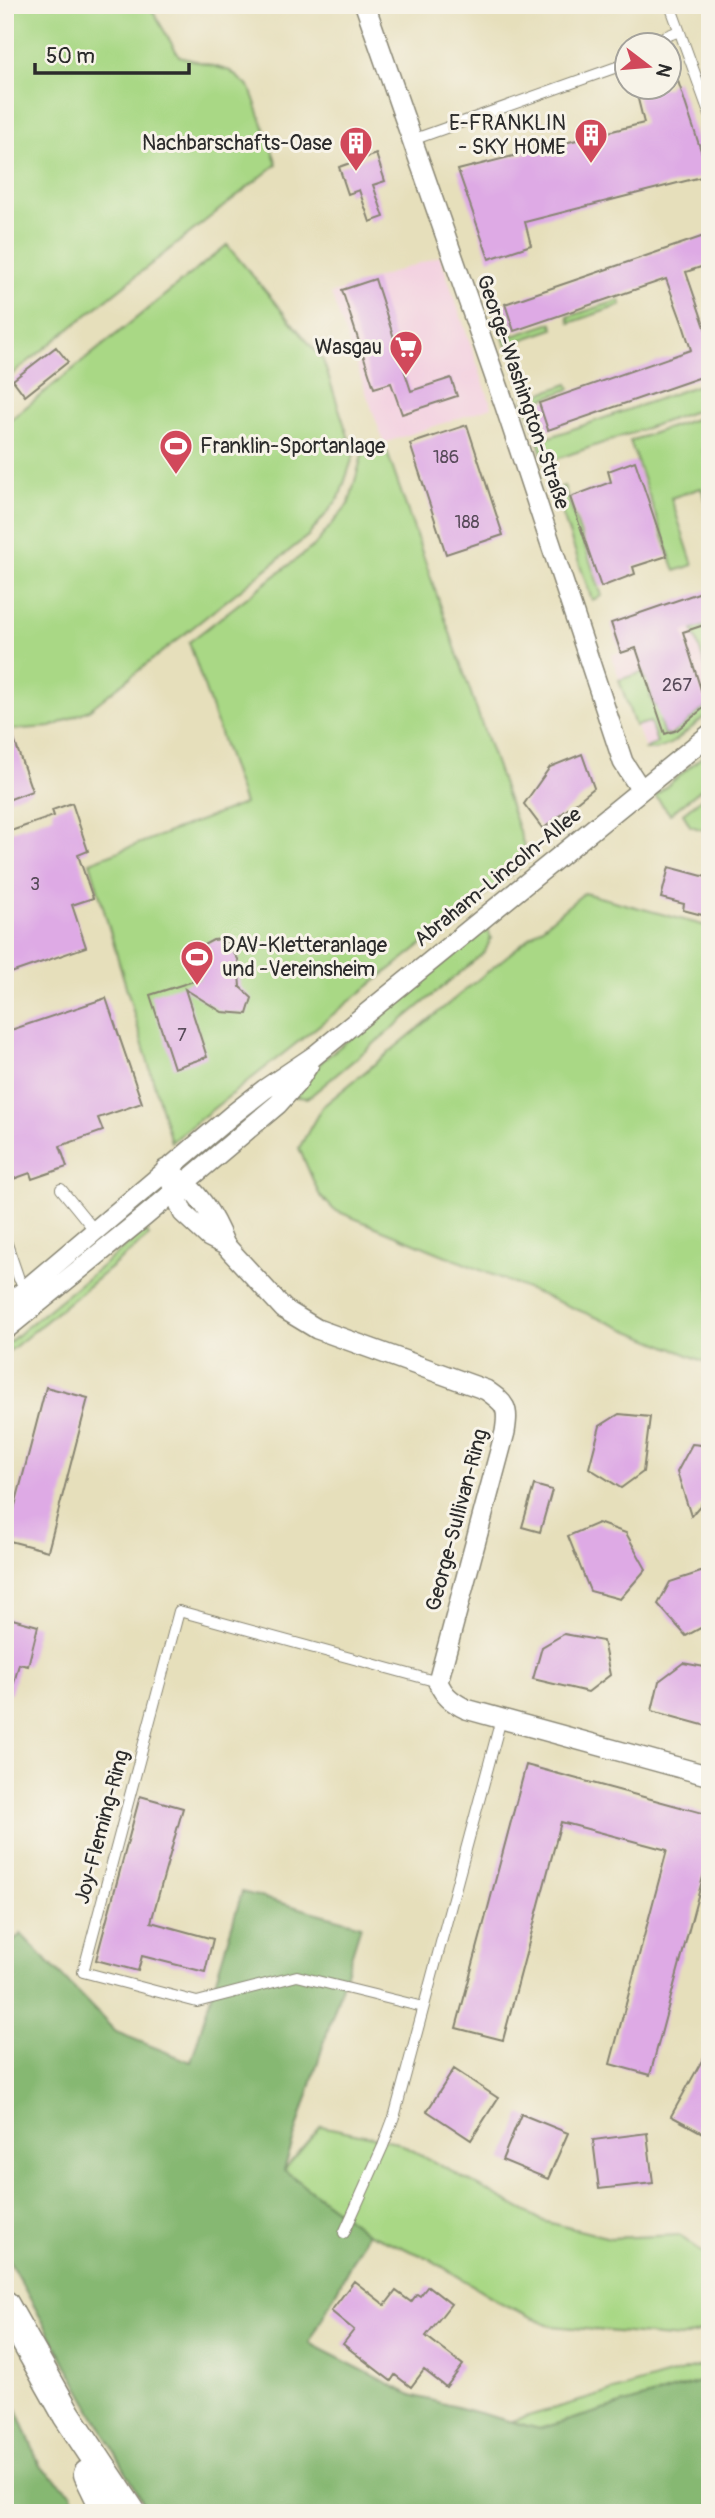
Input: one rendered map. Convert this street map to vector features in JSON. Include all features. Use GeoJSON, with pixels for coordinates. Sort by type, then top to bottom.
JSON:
{"type":"FeatureCollection","features":[{"type":"Feature","properties":{"kind":"street","name":"George-Washington-Straße"},"geometry":{"type":"LineString","coordinates":[[365,5],[623,762],[641,790]]}},
{"type":"Feature","properties":{"kind":"street","name":"Abraham-Lincoln-Allee"},"geometry":{"type":"LineString","coordinates":[[5,1307],[166,1169],[265,1089],[314,1056],[710,734]]}},
{"type":"Feature","properties":{"kind":"street","name":"Abraham-Lincoln-Allee"},"geometry":{"type":"LineString","coordinates":[[5,1330],[278,1104],[296,1084],[314,1056]]}},
{"type":"Feature","properties":{"kind":"street","name":"George-Sullivan-Ring"},"geometry":{"type":"LineString","coordinates":[[166,1169],[179,1186],[183,1213],[209,1237],[225,1245],[284,1309],[317,1329],[486,1390],[503,1403],[508,1415],[505,1432],[438,1682]]}},
{"type":"Feature","properties":{"kind":"street"},"geometry":{"type":"LineString","coordinates":[[438,1682],[451,1702],[466,1709],[710,1776]]}},
{"type":"Feature","properties":{"kind":"street"},"geometry":{"type":"LineString","coordinates":[[5,2305],[67,2415],[132,2513]]}},
{"type":"Feature","properties":{"kind":"street"},"geometry":{"type":"LineString","coordinates":[[67,2415],[75,2441],[107,2513]]}},
{"type":"Feature","properties":{"kind":"street"},"geometry":{"type":"LineString","coordinates":[[92,2481],[94,2513]]}},
{"type":"Feature","properties":{"kind":"lane"},"geometry":{"type":"LineString","coordinates":[[670,5],[710,115]]}},
{"type":"Feature","properties":{"kind":"lane"},"geometry":{"type":"LineString","coordinates":[[412,140],[614,68]]}},
{"type":"Feature","properties":{"kind":"lane"},"geometry":{"type":"LineString","coordinates":[[61,1189],[108,1247]]}},
{"type":"Feature","properties":{"kind":"lane"},"geometry":{"type":"LineString","coordinates":[[5,1238],[19,1279],[27,1289]]}},
{"type":"Feature","properties":{"kind":"lane","name":"Joy-Fleming-Ring"},"geometry":{"type":"LineString","coordinates":[[423,2007],[297,1976],[197,2001],[83,1972],[179,1611],[438,1682]]}},
{"type":"Feature","properties":{"kind":"lane"},"geometry":{"type":"LineString","coordinates":[[344,2233],[395,2114],[501,1719]]}},
{"type":"Feature","properties":{"kind":"shaded area"},"geometry":{"type":"Polygon","coordinates":[[[440,256],[492,407],[384,443],[331,294],[440,256]]]}},
{"type":"Feature","properties":{"kind":"shaded area"},"geometry":{"type":"Polygon","coordinates":[[[703,623],[706,629],[710,628],[710,712],[664,748],[652,752],[645,749],[611,655],[703,623]]]}},
{"type":"Feature","properties":{"kind":"green space"},"geometry":{"type":"Polygon","coordinates":[[[5,5],[149,5],[179,56],[230,71],[250,88],[277,164],[5,380],[5,5]]]}},
{"type":"Feature","properties":{"kind":"green space","name":"Franklin-Sportanlage"},"geometry":{"type":"Polygon","coordinates":[[[227,245],[323,360],[354,454],[339,498],[309,535],[89,710],[51,727],[5,730],[5,424],[227,245]]]}},
{"type":"Feature","properties":{"kind":"green space"},"geometry":{"type":"Polygon","coordinates":[[[620,300],[621,305],[570,323],[568,317],[620,300]]]}},
{"type":"Feature","properties":{"kind":"green space"},"geometry":{"type":"Polygon","coordinates":[[[504,308],[513,336],[552,323],[553,329],[506,345],[494,311],[504,308]]]}},
{"type":"Feature","properties":{"kind":"green space"},"geometry":{"type":"Polygon","coordinates":[[[710,381],[710,406],[545,463],[538,441],[710,381]]]}},
{"type":"Feature","properties":{"kind":"green space"},"geometry":{"type":"Polygon","coordinates":[[[568,384],[570,389],[536,401],[546,431],[536,434],[524,399],[568,384]]]}},
{"type":"Feature","properties":{"kind":"green space"},"geometry":{"type":"Polygon","coordinates":[[[710,414],[710,447],[703,450],[710,470],[710,512],[701,488],[671,498],[693,565],[675,571],[630,441],[710,414]]]}},
{"type":"Feature","properties":{"kind":"green space"},"geometry":{"type":"Polygon","coordinates":[[[384,443],[529,860],[171,1142],[90,862],[244,804],[189,642],[315,545],[349,503],[364,448],[384,443]]]}},
{"type":"Feature","properties":{"kind":"green space"},"geometry":{"type":"Polygon","coordinates":[[[564,486],[602,596],[592,600],[554,490],[564,486]]]}},
{"type":"Feature","properties":{"kind":"green space"},"geometry":{"type":"Polygon","coordinates":[[[710,624],[710,674],[708,674],[693,630],[710,624]]]}},
{"type":"Feature","properties":{"kind":"green space"},"geometry":{"type":"Polygon","coordinates":[[[643,672],[644,679],[649,679],[654,692],[650,695],[663,720],[660,722],[664,735],[670,736],[710,703],[710,712],[688,731],[670,744],[653,750],[645,749],[657,743],[650,722],[635,726],[619,680],[643,672]]]}},
{"type":"Feature","properties":{"kind":"green space"},"geometry":{"type":"Polygon","coordinates":[[[710,750],[710,782],[670,814],[655,796],[710,750]]]}},
{"type":"Feature","properties":{"kind":"green space"},"geometry":{"type":"Polygon","coordinates":[[[710,792],[710,832],[690,826],[683,813],[710,792]]]}},
{"type":"Feature","properties":{"kind":"green space"},"geometry":{"type":"Polygon","coordinates":[[[584,893],[710,927],[710,1364],[334,1210],[319,1194],[299,1148],[322,1107],[584,893]]]}},
{"type":"Feature","properties":{"kind":"green space"},"geometry":{"type":"Polygon","coordinates":[[[487,927],[491,938],[485,952],[308,1098],[296,1097],[322,1061],[487,927]]]}},
{"type":"Feature","properties":{"kind":"green space"},"geometry":{"type":"Polygon","coordinates":[[[145,1231],[149,1236],[5,1355],[5,1346],[23,1330],[145,1231]]]}},
{"type":"Feature","properties":{"kind":"green space"},"geometry":{"type":"Polygon","coordinates":[[[242,1892],[361,1925],[284,2170],[367,2233],[309,2343],[411,2395],[539,2429],[710,2379],[710,2513],[149,2513],[5,2250],[5,1950],[21,1934],[116,2032],[191,2062],[242,1892]]]}},
{"type":"Feature","properties":{"kind":"green space"},"geometry":{"type":"Polygon","coordinates":[[[321,2126],[397,2142],[543,2221],[610,2238],[679,2235],[710,2259],[710,2329],[681,2338],[552,2326],[505,2305],[428,2258],[367,2233],[284,2170],[321,2126]]]}},
{"type":"Feature","properties":{"kind":"green space"},"geometry":{"type":"Polygon","coordinates":[[[710,2363],[710,2379],[539,2429],[511,2421],[710,2363]]]}},
{"type":"Feature","properties":{"kind":"green space"},"geometry":{"type":"Polygon","coordinates":[[[5,2380],[40,2466],[72,2493],[78,2513],[5,2513],[5,2380]]]}},
{"type":"Feature","properties":{"kind":"building","name":"E-FRANKLIN - SKY HOME"},"geometry":{"type":"Polygon","coordinates":[[[684,99],[709,175],[525,222],[531,245],[489,259],[458,170],[644,123],[639,102],[684,102],[684,99]]]}},
{"type":"Feature","properties":{"kind":"building"},"geometry":{"type":"Polygon","coordinates":[[[376,154],[385,181],[373,185],[384,217],[370,222],[359,190],[348,194],[339,167],[376,154]]]}},
{"type":"Feature","properties":{"kind":"building"},"geometry":{"type":"Polygon","coordinates":[[[710,234],[710,264],[686,272],[710,342],[710,374],[548,430],[539,403],[691,350],[683,325],[666,279],[514,331],[505,304],[710,234]]]}},
{"type":"Feature","properties":{"kind":"building"},"geometry":{"type":"Polygon","coordinates":[[[375,279],[411,391],[451,378],[457,396],[402,414],[391,383],[374,388],[342,290],[375,279]]]}},
{"type":"Feature","properties":{"kind":"building"},"geometry":{"type":"Polygon","coordinates":[[[56,347],[68,362],[25,396],[13,380],[56,347]]]}},
{"type":"Feature","properties":{"kind":"building"},"geometry":{"type":"Polygon","coordinates":[[[467,425],[503,535],[446,554],[410,444],[467,425]]]}},
{"type":"Feature","properties":{"kind":"building"},"geometry":{"type":"Polygon","coordinates":[[[635,461],[667,556],[633,567],[635,574],[601,587],[570,497],[611,482],[608,471],[635,461]]]}},
{"type":"Feature","properties":{"kind":"building"},"geometry":{"type":"Polygon","coordinates":[[[710,589],[710,623],[683,632],[706,706],[677,730],[665,734],[636,648],[621,653],[611,623],[710,589]]]}},
{"type":"Feature","properties":{"kind":"building"},"geometry":{"type":"Polygon","coordinates":[[[5,722],[8,722],[32,791],[5,801],[5,722]]]}},
{"type":"Feature","properties":{"kind":"building"},"geometry":{"type":"Polygon","coordinates":[[[582,754],[594,788],[543,829],[524,804],[550,767],[582,754]]]}},
{"type":"Feature","properties":{"kind":"building"},"geometry":{"type":"Polygon","coordinates":[[[72,803],[88,851],[78,855],[93,898],[72,905],[86,947],[5,975],[5,833],[54,816],[52,810],[72,803]]]}},
{"type":"Feature","properties":{"kind":"building"},"geometry":{"type":"Polygon","coordinates":[[[669,867],[710,878],[710,903],[706,916],[683,910],[684,904],[661,898],[669,867]]]}},
{"type":"Feature","properties":{"kind":"building"},"geometry":{"type":"Polygon","coordinates":[[[224,939],[238,959],[240,987],[252,998],[247,1014],[222,1012],[185,989],[207,1057],[174,1068],[150,995],[200,979],[196,949],[213,940],[224,939]]]}},
{"type":"Feature","properties":{"kind":"building"},"geometry":{"type":"Polygon","coordinates":[[[106,998],[142,1103],[98,1118],[103,1131],[60,1146],[67,1167],[32,1179],[30,1173],[5,1182],[5,1032],[106,998]]]}},
{"type":"Feature","properties":{"kind":"building"},"geometry":{"type":"Polygon","coordinates":[[[46,1387],[88,1398],[48,1551],[6,1540],[46,1387]]]}},
{"type":"Feature","properties":{"kind":"building"},"geometry":{"type":"Polygon","coordinates":[[[619,1414],[650,1417],[643,1472],[621,1488],[589,1468],[600,1426],[619,1414]]]}},
{"type":"Feature","properties":{"kind":"building"},"geometry":{"type":"Polygon","coordinates":[[[692,1444],[710,1446],[710,1494],[691,1516],[677,1472],[692,1444]]]}},
{"type":"Feature","properties":{"kind":"building"},"geometry":{"type":"Polygon","coordinates":[[[534,1485],[552,1490],[540,1532],[522,1527],[534,1485]]]}},
{"type":"Feature","properties":{"kind":"building"},"geometry":{"type":"Polygon","coordinates":[[[598,1523],[626,1533],[646,1569],[620,1599],[590,1591],[568,1536],[598,1523]]]}},
{"type":"Feature","properties":{"kind":"building"},"geometry":{"type":"Polygon","coordinates":[[[710,1569],[710,1623],[686,1636],[658,1604],[670,1582],[710,1569]]]}},
{"type":"Feature","properties":{"kind":"building"},"geometry":{"type":"Polygon","coordinates":[[[5,1617],[38,1626],[28,1666],[19,1664],[11,1694],[5,1693],[5,1617]]]}},
{"type":"Feature","properties":{"kind":"building"},"geometry":{"type":"Polygon","coordinates":[[[564,1634],[603,1641],[610,1675],[588,1692],[533,1679],[542,1647],[564,1634]]]}},
{"type":"Feature","properties":{"kind":"building"},"geometry":{"type":"Polygon","coordinates":[[[683,1663],[710,1668],[710,1727],[652,1711],[659,1681],[683,1663]]]}},
{"type":"Feature","properties":{"kind":"building"},"geometry":{"type":"Polygon","coordinates":[[[526,1765],[710,1815],[710,1851],[650,2075],[610,2064],[667,1850],[561,1822],[503,2040],[456,2028],[526,1765]]]}},
{"type":"Feature","properties":{"kind":"building"},"geometry":{"type":"Polygon","coordinates":[[[140,1796],[183,1808],[151,1922],[213,1939],[205,1972],[142,1956],[138,1971],[96,1960],[140,1796]]]}},
{"type":"Feature","properties":{"kind":"building"},"geometry":{"type":"Polygon","coordinates":[[[710,2046],[710,2137],[671,2116],[710,2046]]]}},
{"type":"Feature","properties":{"kind":"building"},"geometry":{"type":"Polygon","coordinates":[[[454,2069],[498,2098],[471,2140],[427,2111],[454,2069]]]}},
{"type":"Feature","properties":{"kind":"building"},"geometry":{"type":"Polygon","coordinates":[[[521,2114],[568,2133],[548,2179],[502,2160],[521,2114]]]}},
{"type":"Feature","properties":{"kind":"building"},"geometry":{"type":"Polygon","coordinates":[[[647,2133],[653,2183],[599,2189],[593,2140],[647,2133]]]}},
{"type":"Feature","properties":{"kind":"building"},"geometry":{"type":"Polygon","coordinates":[[[354,2281],[385,2305],[396,2291],[411,2302],[428,2286],[451,2304],[426,2336],[463,2365],[446,2387],[424,2370],[411,2387],[395,2375],[391,2381],[343,2344],[354,2330],[331,2311],[354,2281]]]}},
{"type":"Feature","properties":{"kind":"place","name":"E-FRANKLIN - SKY HOME"},"geometry":{"type":"Point","coordinates":[591,165]}},
{"type":"Feature","properties":{"kind":"place","name":"Nachbarschafts-Oase"},"geometry":{"type":"Point","coordinates":[356,173]}},
{"type":"Feature","properties":{"kind":"place","name":"Wasgau"},"geometry":{"type":"Point","coordinates":[406,377]}},
{"type":"Feature","properties":{"kind":"place","name":"Franklin-Sportanlage"},"geometry":{"type":"Point","coordinates":[176,476]}},
{"type":"Feature","properties":{"kind":"place","name":"DAV-Kletteranlage und -Vereinsheim"},"geometry":{"type":"Point","coordinates":[197,987]}}]}
